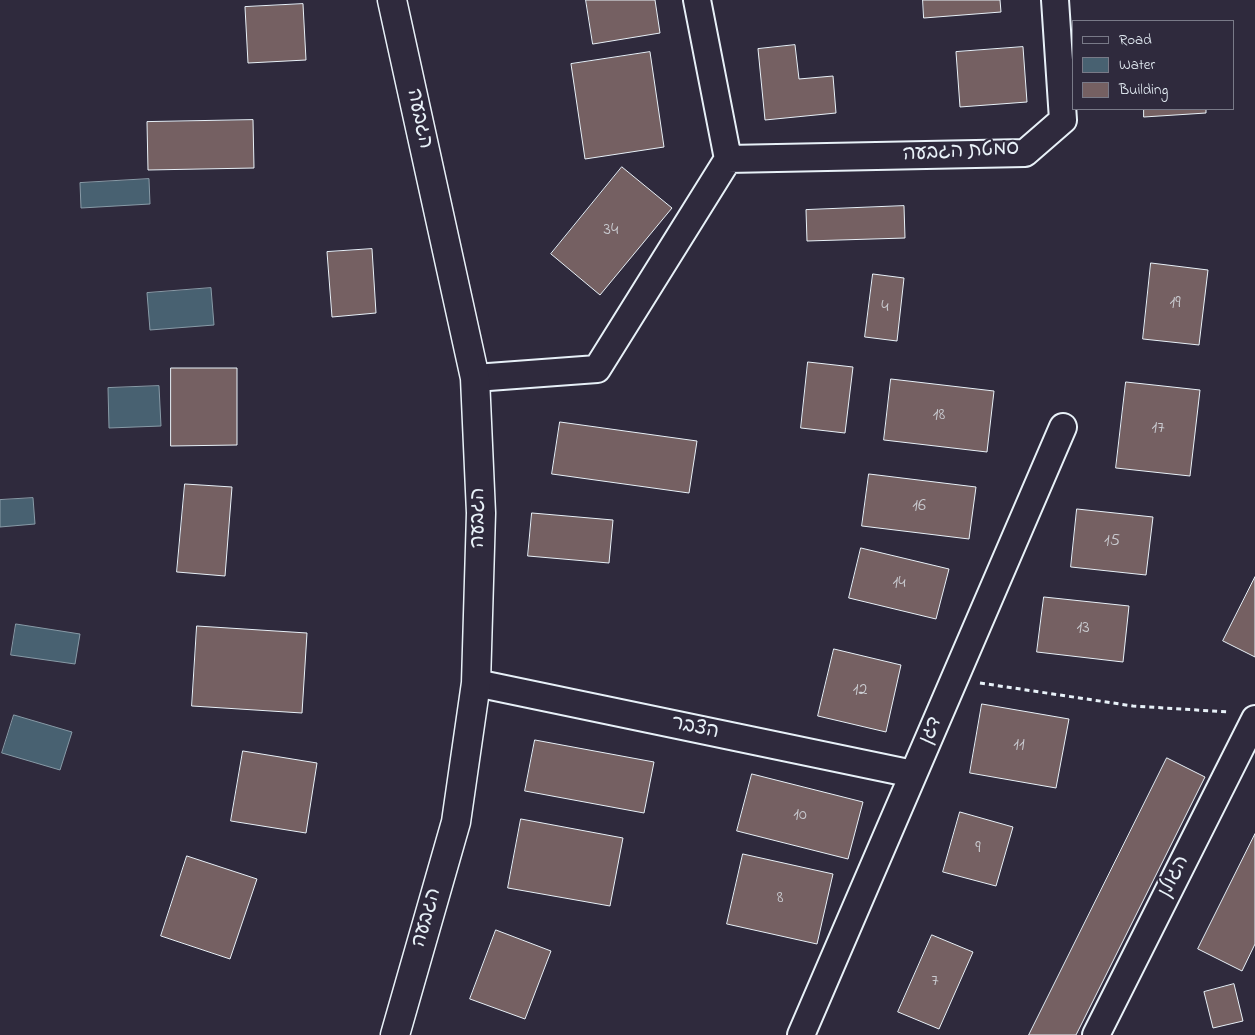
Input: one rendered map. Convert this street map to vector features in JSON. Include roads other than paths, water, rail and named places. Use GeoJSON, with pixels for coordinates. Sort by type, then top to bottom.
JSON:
{"type":"FeatureCollection","features":[{"type":"Feature","properties":{"kind":"street","name":"הגבעה"},"geometry":{"type":"LineString","coordinates":[[392,0],[475,378],[481,513],[476,684],[456,822],[395,1035]]}},
{"type":"Feature","properties":{"kind":"street"},"geometry":{"type":"LineString","coordinates":[[475,378],[598,369],[728,159],[697,0]]}},
{"type":"Feature","properties":{"kind":"street","name":"סמטת הגבעה"},"geometry":{"type":"LineString","coordinates":[[728,159],[1024,153],[1063,120],[1055,0]]}},
{"type":"Feature","properties":{"kind":"street","name":"דגן"},"geometry":{"type":"LineString","coordinates":[[801,1035],[1063,427]]}},
{"type":"Feature","properties":{"kind":"street","name":"הצבר"},"geometry":{"type":"LineString","coordinates":[[476,684],[914,774]]}},
{"type":"Feature","properties":{"kind":"street","name":"הגולן"},"geometry":{"type":"LineString","coordinates":[[1096,1035],[1246,716]]}},
{"type":"Feature","properties":{"kind":"water"},"geometry":{"type":"Polygon","coordinates":[[[149,179],[150,204],[81,208],[80,183],[149,179]]]}},
{"type":"Feature","properties":{"kind":"water"},"geometry":{"type":"Polygon","coordinates":[[[211,288],[214,325],[150,330],[147,293],[211,288]]]}},
{"type":"Feature","properties":{"kind":"water"},"geometry":{"type":"Polygon","coordinates":[[[159,386],[161,426],[109,428],[108,388],[159,386]]]}},
{"type":"Feature","properties":{"kind":"water"},"geometry":{"type":"Polygon","coordinates":[[[33,498],[35,524],[0,527],[0,500],[33,498]]]}},
{"type":"Feature","properties":{"kind":"water"},"geometry":{"type":"Polygon","coordinates":[[[16,624],[80,634],[75,664],[11,655],[16,624]]]}},
{"type":"Feature","properties":{"kind":"water"},"geometry":{"type":"Polygon","coordinates":[[[14,715],[72,732],[60,770],[2,753],[14,715]]]}}]}
